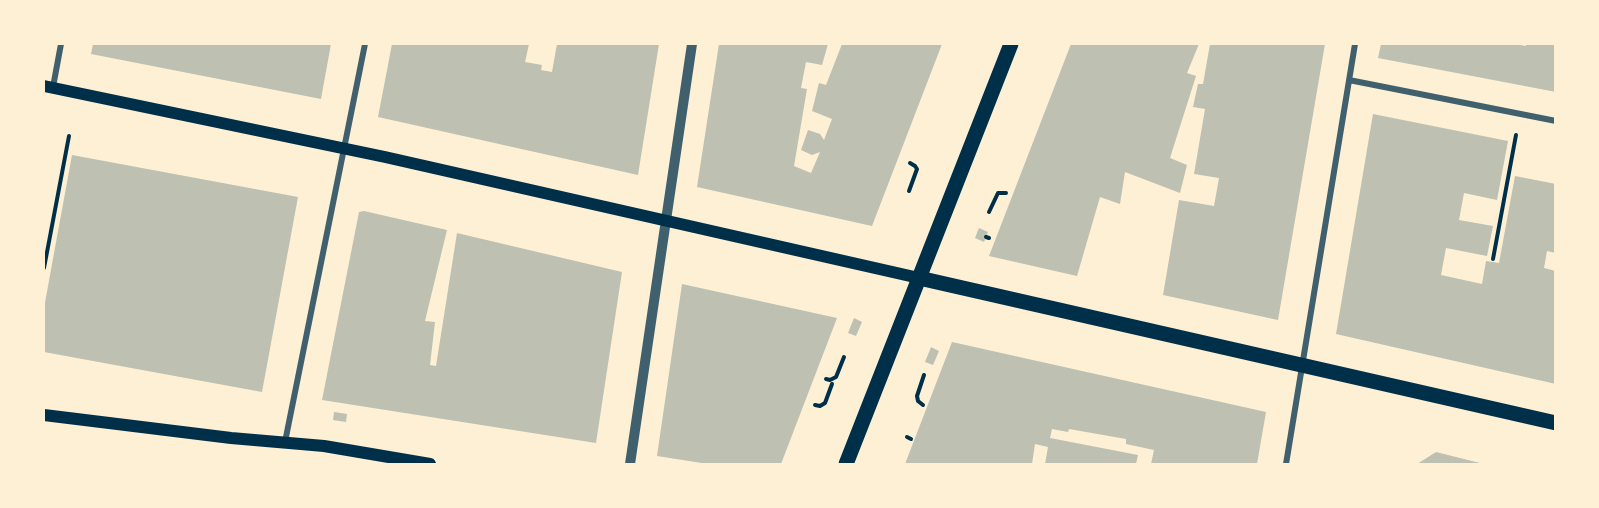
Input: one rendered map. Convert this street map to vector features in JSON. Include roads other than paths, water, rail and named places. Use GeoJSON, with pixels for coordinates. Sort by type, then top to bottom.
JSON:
{"type":"FeatureCollection","features":[{"type":"Feature","properties":{"kind":"main road"},"geometry":{"type":"LineString","coordinates":[[846,465],[1011,44]]}},
{"type":"Feature","properties":{"kind":"main road"},"geometry":{"type":"LineString","coordinates":[[48,87],[345,148],[1556,423]]}},
{"type":"Feature","properties":{"kind":"main road"},"geometry":{"type":"LineString","coordinates":[[44,415],[324,447],[430,465]]}},
{"type":"Feature","properties":{"kind":"street"},"geometry":{"type":"LineString","coordinates":[[48,87],[61,44]]}},
{"type":"Feature","properties":{"kind":"street"},"geometry":{"type":"LineString","coordinates":[[285,443],[365,44]]}},
{"type":"Feature","properties":{"kind":"street"},"geometry":{"type":"LineString","coordinates":[[630,465],[692,44]]}},
{"type":"Feature","properties":{"kind":"street"},"geometry":{"type":"LineString","coordinates":[[1287,465],[1355,44]]}},
{"type":"Feature","properties":{"kind":"street"},"geometry":{"type":"LineString","coordinates":[[1349,80],[1556,121]]}}]}
